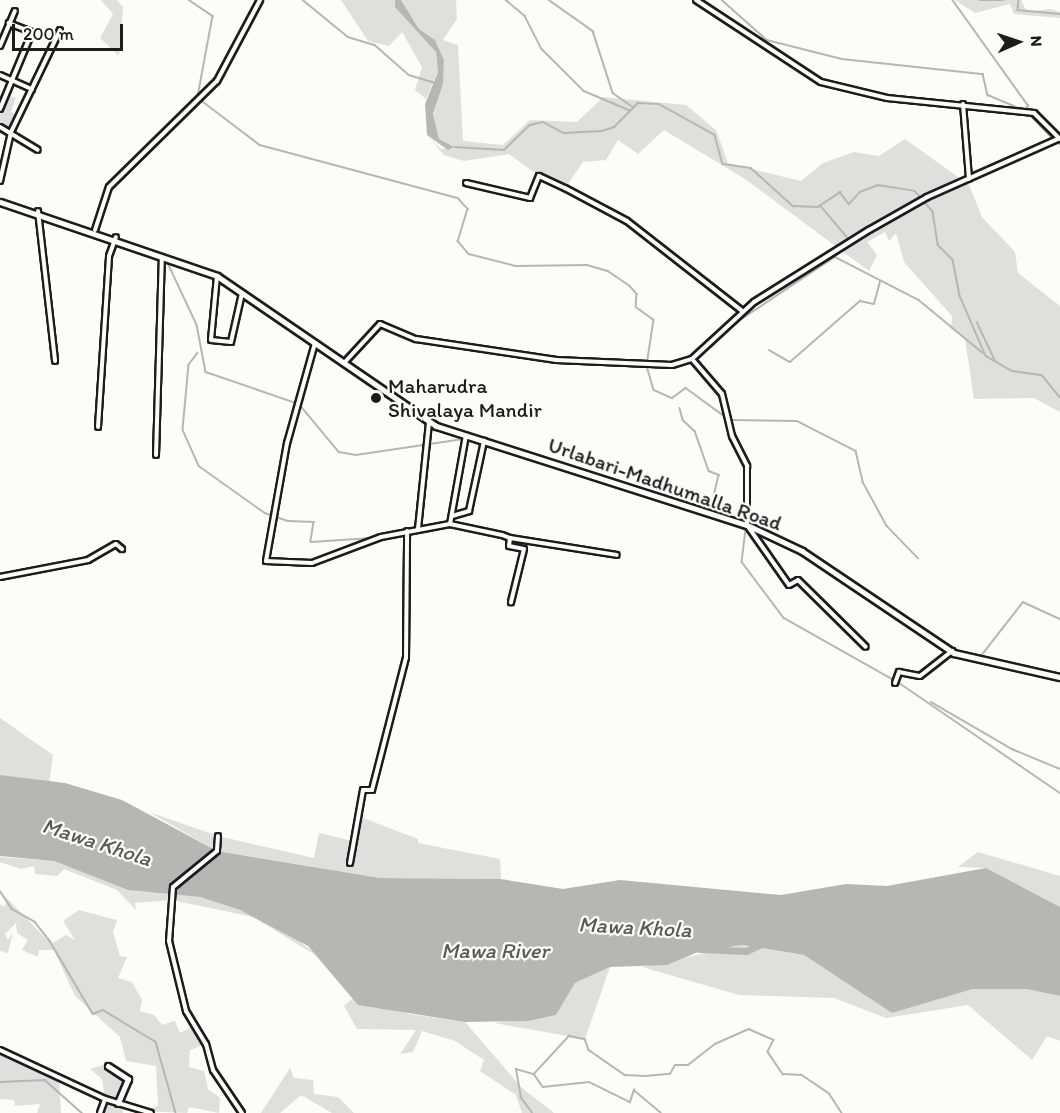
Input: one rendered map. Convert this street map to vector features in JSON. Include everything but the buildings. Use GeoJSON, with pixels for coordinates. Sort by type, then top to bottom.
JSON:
{"type":"FeatureCollection","features":[{"type":"Feature","properties":{"kind":"main road","name":"Urlabari-Madhumalla Road"},"geometry":{"type":"LineString","coordinates":[[0,202],[38,211],[116,237],[217,276],[429,423],[747,525],[802,551],[952,651],[1060,677]]}},
{"type":"Feature","properties":{"kind":"main road"},"geometry":{"type":"LineString","coordinates":[[108,1066],[128,1080],[118,1103]]}},
{"type":"Feature","properties":{"kind":"street"},"geometry":{"type":"LineString","coordinates":[[95,230],[109,187],[217,81],[260,0]]}},
{"type":"Feature","properties":{"kind":"street"},"geometry":{"type":"LineString","coordinates":[[344,363],[380,324],[416,339],[556,360],[672,364],[692,359],[742,311],[927,196],[1059,139],[1034,114],[963,104],[887,98],[821,82],[696,0]]}},
{"type":"Feature","properties":{"kind":"street"},"geometry":{"type":"LineString","coordinates":[[0,46],[15,11]]}},
{"type":"Feature","properties":{"kind":"street"},"geometry":{"type":"LineString","coordinates":[[0,109],[32,32],[9,23]]}},
{"type":"Feature","properties":{"kind":"street"},"geometry":{"type":"LineString","coordinates":[[0,181],[12,132],[60,30]]}},
{"type":"Feature","properties":{"kind":"street"},"geometry":{"type":"LineString","coordinates":[[0,75],[32,88]]}},
{"type":"Feature","properties":{"kind":"street"},"geometry":{"type":"LineString","coordinates":[[963,104],[969,179]]}},
{"type":"Feature","properties":{"kind":"street"},"geometry":{"type":"LineString","coordinates":[[0,127],[12,132],[38,150]]}},
{"type":"Feature","properties":{"kind":"street"},"geometry":{"type":"LineString","coordinates":[[466,183],[530,198],[539,176],[565,188],[627,221],[742,311]]}},
{"type":"Feature","properties":{"kind":"street"},"geometry":{"type":"LineString","coordinates":[[38,211],[40,270],[56,361]]}},
{"type":"Feature","properties":{"kind":"street"},"geometry":{"type":"LineString","coordinates":[[98,428],[109,256],[116,237]]}},
{"type":"Feature","properties":{"kind":"street"},"geometry":{"type":"LineString","coordinates":[[156,455],[162,256]]}},
{"type":"Feature","properties":{"kind":"street"},"geometry":{"type":"LineString","coordinates":[[217,276],[211,340],[231,342],[242,292]]}},
{"type":"Feature","properties":{"kind":"street"},"geometry":{"type":"LineString","coordinates":[[315,342],[287,443],[266,561],[312,563],[407,531],[450,524],[510,538],[616,555]]}},
{"type":"Feature","properties":{"kind":"street"},"geometry":{"type":"LineString","coordinates":[[692,359],[722,394],[732,436],[747,466],[747,525],[789,585],[798,580],[866,647]]}},
{"type":"Feature","properties":{"kind":"street"},"geometry":{"type":"LineString","coordinates":[[418,529],[429,423]]}},
{"type":"Feature","properties":{"kind":"street"},"geometry":{"type":"LineString","coordinates":[[450,524],[466,435]]}},
{"type":"Feature","properties":{"kind":"street"},"geometry":{"type":"LineString","coordinates":[[452,516],[469,512],[485,441]]}},
{"type":"Feature","properties":{"kind":"street"},"geometry":{"type":"LineString","coordinates":[[350,863],[363,790],[372,790],[406,658],[407,531]]}},
{"type":"Feature","properties":{"kind":"street"},"geometry":{"type":"LineString","coordinates":[[510,538],[509,546],[525,551],[511,602]]}},
{"type":"Feature","properties":{"kind":"street"},"geometry":{"type":"LineString","coordinates":[[0,577],[88,560],[116,544],[122,549]]}},
{"type":"Feature","properties":{"kind":"street"},"geometry":{"type":"LineString","coordinates":[[895,683],[899,672],[920,676],[952,651]]}},
{"type":"Feature","properties":{"kind":"street"},"geometry":{"type":"LineString","coordinates":[[218,836],[217,850],[173,887],[169,941],[186,1011],[206,1044],[213,1070],[242,1113]]}},
{"type":"Feature","properties":{"kind":"street"},"geometry":{"type":"LineString","coordinates":[[0,1050],[105,1099],[151,1113]]}},
{"type":"Feature","properties":{"kind":"street"},"geometry":{"type":"LineString","coordinates":[[100,1113],[105,1099]]}},
{"type":"Feature","properties":{"kind":"shaded area"},"geometry":{"type":"Polygon","coordinates":[[[101,0],[117,0],[123,7],[119,56],[100,38],[113,14],[101,0]]]}},
{"type":"Feature","properties":{"kind":"shaded area"},"geometry":{"type":"Polygon","coordinates":[[[341,0],[395,0],[436,52],[438,71],[426,99],[415,90],[422,67],[402,32],[389,46],[368,41],[341,0]]]}},
{"type":"Feature","properties":{"kind":"shaded area"},"geometry":{"type":"Polygon","coordinates":[[[401,0],[456,0],[457,19],[443,40],[458,45],[463,141],[503,145],[530,120],[577,122],[603,97],[686,105],[716,130],[728,163],[801,181],[823,163],[854,152],[879,156],[905,139],[969,185],[982,217],[1015,252],[1018,273],[1060,306],[1060,412],[1034,398],[974,399],[965,339],[951,329],[952,316],[904,262],[896,233],[889,241],[885,232],[867,242],[877,255],[869,271],[745,179],[664,130],[638,154],[618,140],[606,160],[583,162],[565,188],[553,186],[509,154],[464,161],[444,155],[427,135],[441,149],[453,147],[439,139],[433,115],[443,84],[444,60],[435,40],[419,29],[401,0]]]}},
{"type":"Feature","properties":{"kind":"shaded area"},"geometry":{"type":"Polygon","coordinates":[[[955,0],[1021,0],[1027,12],[1050,9],[1060,12],[1060,18],[1014,14],[1010,4],[975,13],[955,0]]]}},
{"type":"Feature","properties":{"kind":"shaded area"},"geometry":{"type":"Polygon","coordinates":[[[0,96],[16,97],[11,112],[19,116],[10,137],[0,134],[0,96]]]}},
{"type":"Feature","properties":{"kind":"shaded area"},"geometry":{"type":"Polygon","coordinates":[[[0,718],[53,755],[49,785],[0,775],[0,718]]]}},
{"type":"Feature","properties":{"kind":"shaded area"},"geometry":{"type":"Polygon","coordinates":[[[149,812],[218,836],[314,858],[319,833],[352,841],[358,816],[418,839],[418,843],[500,859],[501,879],[380,878],[217,851],[149,812]]]}},
{"type":"Feature","properties":{"kind":"shaded area"},"geometry":{"type":"Polygon","coordinates":[[[978,852],[1060,876],[1060,907],[986,868],[958,867],[978,852]]]}},
{"type":"Feature","properties":{"kind":"shaded area"},"geometry":{"type":"Polygon","coordinates":[[[0,857],[54,861],[128,890],[200,897],[240,910],[282,928],[325,961],[253,917],[172,900],[135,903],[136,910],[117,890],[64,869],[57,876],[35,874],[34,866],[21,869],[0,862],[0,857]]]}},
{"type":"Feature","properties":{"kind":"shaded area"},"geometry":{"type":"Polygon","coordinates":[[[0,891],[51,944],[66,935],[75,940],[63,921],[79,910],[117,920],[113,932],[120,956],[127,957],[118,978],[132,982],[142,1000],[140,1011],[154,1015],[162,1025],[175,1021],[180,1033],[194,1026],[206,1044],[190,1050],[189,1067],[204,1071],[208,1089],[220,1098],[219,1113],[189,1107],[187,1113],[142,1111],[158,1106],[156,1066],[126,1061],[120,1037],[75,996],[54,950],[39,950],[38,957],[22,950],[28,940],[17,933],[16,923],[5,934],[8,940],[13,932],[8,953],[0,951],[0,904],[4,907],[6,902],[0,891]]]}},
{"type":"Feature","properties":{"kind":"shaded area"},"geometry":{"type":"Polygon","coordinates":[[[743,945],[804,955],[892,1013],[973,989],[1026,989],[1060,996],[1060,1041],[1047,1036],[1032,1060],[968,1005],[886,1018],[834,998],[739,995],[642,967],[743,945]]]}},
{"type":"Feature","properties":{"kind":"shaded area"},"geometry":{"type":"Polygon","coordinates":[[[610,967],[585,1039],[494,1023],[556,1015],[575,983],[610,967]]]}},
{"type":"Feature","properties":{"kind":"shaded area"},"geometry":{"type":"Polygon","coordinates":[[[354,997],[409,1014],[465,1022],[522,1088],[554,1113],[522,1113],[516,1095],[480,1071],[484,1060],[455,1041],[422,1031],[413,1052],[400,1054],[416,1030],[357,1029],[344,1006],[354,997]]]}},
{"type":"Feature","properties":{"kind":"shaded area"},"geometry":{"type":"Polygon","coordinates":[[[0,1050],[59,1077],[61,1113],[37,1113],[40,1104],[15,1106],[14,1100],[0,1099],[0,1050]]]}},
{"type":"Feature","properties":{"kind":"shaded area"},"geometry":{"type":"Polygon","coordinates":[[[108,1063],[128,1079],[123,1113],[100,1113],[105,1099],[102,1079],[90,1069],[108,1063]]]}},
{"type":"Feature","properties":{"kind":"shaded area"},"geometry":{"type":"Polygon","coordinates":[[[290,1068],[294,1078],[313,1080],[314,1094],[338,1097],[354,1113],[332,1113],[301,1095],[280,1113],[261,1113],[290,1068]]]}},
{"type":"Feature","properties":{"kind":"water"},"geometry":{"type":"Polygon","coordinates":[[[395,0],[401,0],[419,29],[435,40],[444,60],[443,84],[433,114],[439,139],[454,147],[448,150],[427,135],[425,104],[438,72],[436,52],[395,7],[395,0]]]}},
{"type":"Feature","properties":{"kind":"water","name":"Mawa River"},"geometry":{"type":"Polygon","coordinates":[[[0,775],[65,783],[122,800],[217,851],[380,878],[501,879],[563,889],[620,880],[781,895],[846,884],[887,886],[986,868],[1060,907],[1060,996],[1026,989],[973,989],[892,1013],[804,955],[743,945],[698,952],[667,965],[610,967],[575,983],[556,1015],[528,1021],[465,1022],[358,1005],[308,946],[240,910],[200,897],[128,890],[54,861],[0,856],[0,775]]]}},
{"type":"Feature","properties":{"kind":"waterway"},"geometry":{"type":"LineString","coordinates":[[189,0],[213,16],[198,97]]}},
{"type":"Feature","properties":{"kind":"waterway"},"geometry":{"type":"LineString","coordinates":[[303,0],[348,37],[375,45],[409,75],[436,83]]}},
{"type":"Feature","properties":{"kind":"waterway"},"geometry":{"type":"LineString","coordinates":[[506,0],[525,16],[541,48],[584,91],[629,110]]}},
{"type":"Feature","properties":{"kind":"waterway"},"geometry":{"type":"LineString","coordinates":[[549,0],[593,31],[613,93],[633,107]]}},
{"type":"Feature","properties":{"kind":"waterway"},"geometry":{"type":"LineString","coordinates":[[722,0],[767,40],[842,59],[983,74],[988,95],[1024,110],[1028,106],[952,0]]}},
{"type":"Feature","properties":{"kind":"waterway"},"geometry":{"type":"LineString","coordinates":[[980,0],[1003,0]]}},
{"type":"Feature","properties":{"kind":"waterway"},"geometry":{"type":"LineString","coordinates":[[1019,0],[1018,10],[1060,14]]}},
{"type":"Feature","properties":{"kind":"waterway"},"geometry":{"type":"LineString","coordinates":[[202,101],[260,145],[458,198],[468,209],[458,241],[469,254],[516,266],[587,265],[608,271],[629,285],[637,294],[636,307],[654,320],[647,366],[654,390],[672,398],[686,388],[727,418]]}},
{"type":"Feature","properties":{"kind":"waterway"},"geometry":{"type":"LineString","coordinates":[[455,147],[504,150],[530,125],[543,122],[564,133],[602,131],[614,127],[638,103],[659,104],[715,135],[723,164],[751,168],[793,206],[818,207],[840,192],[849,204],[860,192],[878,185],[915,191],[933,212],[938,245],[953,260],[960,296],[986,356],[1012,371],[1042,375],[1060,397]]}},
{"type":"Feature","properties":{"kind":"waterway"},"geometry":{"type":"LineString","coordinates":[[1031,116],[1053,139]]}},
{"type":"Feature","properties":{"kind":"waterway"},"geometry":{"type":"LineString","coordinates":[[820,205],[848,238]]}},
{"type":"Feature","properties":{"kind":"waterway"},"geometry":{"type":"LineString","coordinates":[[731,326],[835,257],[919,300],[983,353]]}},
{"type":"Feature","properties":{"kind":"waterway"},"geometry":{"type":"LineString","coordinates":[[168,263],[197,325],[206,372],[296,403]]}},
{"type":"Feature","properties":{"kind":"waterway"},"geometry":{"type":"LineString","coordinates":[[769,350],[790,362],[860,301],[874,304],[880,282]]}},
{"type":"Feature","properties":{"kind":"waterway"},"geometry":{"type":"LineString","coordinates":[[977,322],[995,360]]}},
{"type":"Feature","properties":{"kind":"waterway"},"geometry":{"type":"LineString","coordinates":[[198,353],[189,365],[183,430],[199,466],[265,513],[288,521],[314,522],[311,542],[372,538]]}},
{"type":"Feature","properties":{"kind":"waterway"},"geometry":{"type":"LineString","coordinates":[[668,367],[692,362]]}},
{"type":"Feature","properties":{"kind":"waterway"},"geometry":{"type":"LineString","coordinates":[[300,405],[339,452],[356,455],[465,439],[494,447]]}},
{"type":"Feature","properties":{"kind":"waterway"},"geometry":{"type":"LineString","coordinates":[[680,408],[683,420],[695,431],[709,471],[719,475],[711,510]]}},
{"type":"Feature","properties":{"kind":"waterway"},"geometry":{"type":"LineString","coordinates":[[731,420],[797,421],[856,451],[863,482],[887,526],[918,558]]}},
{"type":"Feature","properties":{"kind":"waterway"},"geometry":{"type":"LineString","coordinates":[[602,481],[746,530],[742,562],[784,618],[894,680]]}},
{"type":"Feature","properties":{"kind":"waterway"},"geometry":{"type":"LineString","coordinates":[[749,522],[802,548]]}},
{"type":"Feature","properties":{"kind":"waterway"},"geometry":{"type":"LineString","coordinates":[[981,656],[1023,602],[1060,619]]}},
{"type":"Feature","properties":{"kind":"waterway"},"geometry":{"type":"LineString","coordinates":[[888,606],[943,643]]}},
{"type":"Feature","properties":{"kind":"waterway"},"geometry":{"type":"LineString","coordinates":[[898,682],[1060,793]]}},
{"type":"Feature","properties":{"kind":"waterway"},"geometry":{"type":"LineString","coordinates":[[931,702],[1012,749],[1060,769]]}},
{"type":"Feature","properties":{"kind":"waterway"},"geometry":{"type":"LineString","coordinates":[[0,891],[12,909],[35,922],[50,941],[93,1014],[103,1010],[156,1042],[176,1113]]}},
{"type":"Feature","properties":{"kind":"waterway","name":"Mawa Khola"},"geometry":{"type":"LineString","coordinates":[[699,949],[746,951],[762,944]]}},
{"type":"Feature","properties":{"kind":"waterway"},"geometry":{"type":"LineString","coordinates":[[532,1113],[521,1098],[516,1069],[534,1074],[569,1036],[585,1039],[589,1050],[625,1075],[645,1076],[670,1074],[675,1065],[688,1065],[715,1044],[749,1029],[774,1040],[768,1052],[783,1074],[802,1075],[829,1093],[842,1113]]}},
{"type":"Feature","properties":{"kind":"waterway"},"geometry":{"type":"LineString","coordinates":[[534,1074],[543,1087],[589,1082],[630,1102],[634,1090],[661,1113]]}},
{"type":"Feature","properties":{"kind":"waterway"},"geometry":{"type":"LineString","coordinates":[[0,1082],[45,1080],[82,1113]]}},
{"type":"Feature","properties":{"kind":"place","name":"Maharudra Shivalaya Mandir"},"geometry":{"type":"Point","coordinates":[376,398]}}]}
